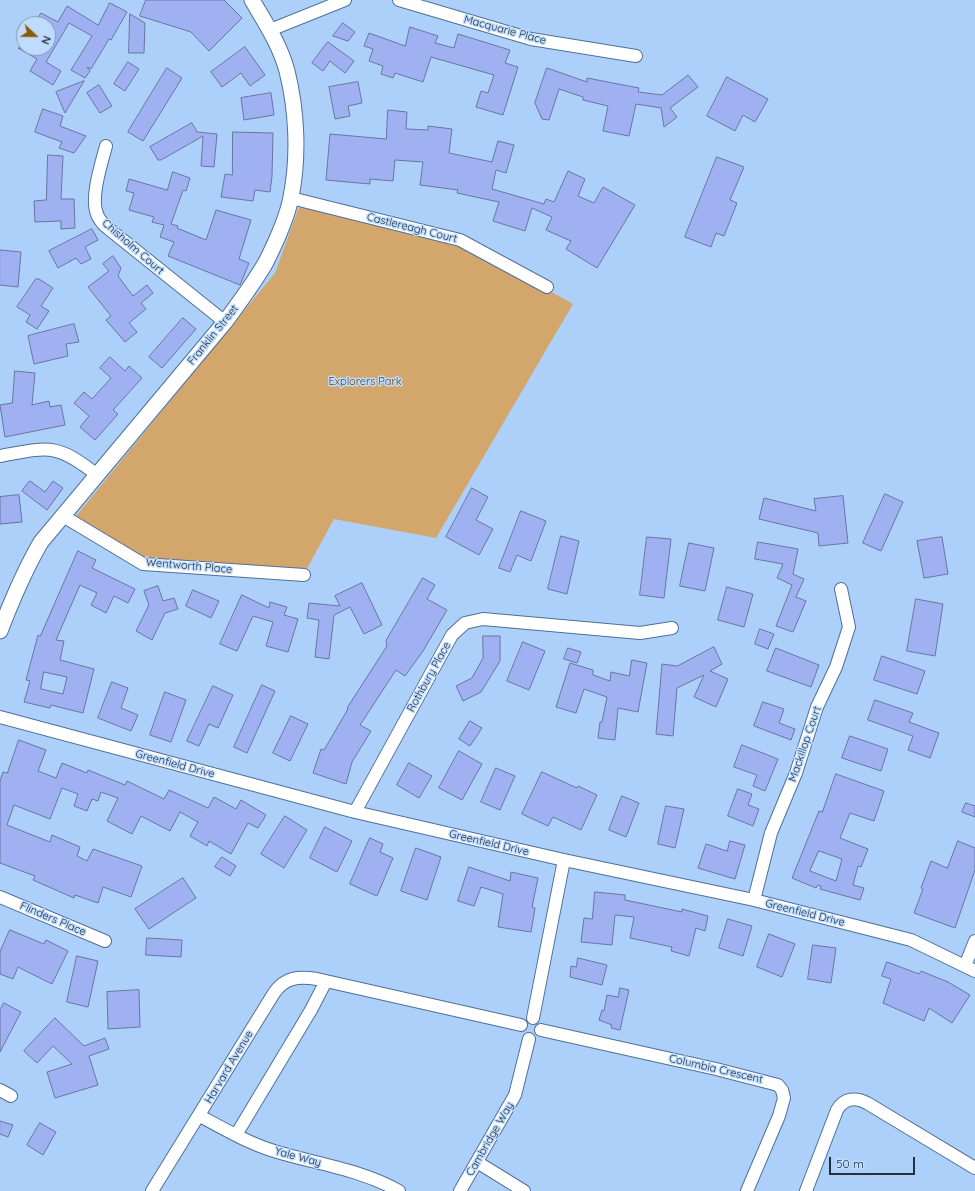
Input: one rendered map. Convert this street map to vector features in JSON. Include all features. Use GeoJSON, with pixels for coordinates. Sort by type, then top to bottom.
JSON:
{"type":"FeatureCollection","features":[{"type":"Feature","properties":{"kind":"street","name":"Franklin Street"},"geometry":{"type":"LineString","coordinates":[[0,631],[26,567],[42,542],[224,322],[247,292],[265,262],[280,230],[291,198],[296,161],[296,135],[293,108],[286,70],[270,30],[252,0]]}},
{"type":"Feature","properties":{"kind":"street"},"geometry":{"type":"LineString","coordinates":[[270,30],[345,0]]}},
{"type":"Feature","properties":{"kind":"street","name":"Macquarie Place"},"geometry":{"type":"LineString","coordinates":[[399,0],[532,39],[636,56]]}},
{"type":"Feature","properties":{"kind":"street","name":"Chisholm Court"},"geometry":{"type":"LineString","coordinates":[[106,146],[100,170],[96,199],[96,213],[104,225],[224,322]]}},
{"type":"Feature","properties":{"kind":"street","name":"Castlereagh Court"},"geometry":{"type":"LineString","coordinates":[[291,198],[460,240],[547,287]]}},
{"type":"Feature","properties":{"kind":"street"},"geometry":{"type":"LineString","coordinates":[[0,456],[50,449],[66,453],[98,475]]}},
{"type":"Feature","properties":{"kind":"street","name":"Wentworth Place"},"geometry":{"type":"LineString","coordinates":[[63,516],[144,564],[304,575]]}},
{"type":"Feature","properties":{"kind":"street","name":"Mackillop Court"},"geometry":{"type":"LineString","coordinates":[[754,900],[771,833],[796,773],[817,707],[836,667],[850,627],[841,589]]}},
{"type":"Feature","properties":{"kind":"street","name":"Rothbury Place"},"geometry":{"type":"LineString","coordinates":[[355,812],[452,635],[465,623],[483,619],[640,633],[672,628]]}},
{"type":"Feature","properties":{"kind":"street","name":"Greenfield Drive"},"geometry":{"type":"LineString","coordinates":[[0,717],[355,812],[564,860],[754,900],[911,940],[970,968]]}},
{"type":"Feature","properties":{"kind":"street"},"geometry":{"type":"LineString","coordinates":[[533,1018],[564,860]]}},
{"type":"Feature","properties":{"kind":"street","name":"Flinders Place"},"geometry":{"type":"LineString","coordinates":[[0,897],[105,941]]}},
{"type":"Feature","properties":{"kind":"street"},"geometry":{"type":"LineString","coordinates":[[970,968],[975,941]]}},
{"type":"Feature","properties":{"kind":"street","name":"Harvard Avenue"},"geometry":{"type":"LineString","coordinates":[[152,1191],[200,1116],[278,987],[283,982],[296,977],[326,981],[521,1025]]}},
{"type":"Feature","properties":{"kind":"street"},"geometry":{"type":"LineString","coordinates":[[236,1135],[319,997],[326,981]]}},
{"type":"Feature","properties":{"kind":"street"},"geometry":{"type":"LineString","coordinates":[[533,1018],[538,1021],[541,1030],[535,1038],[529,1039],[523,1035],[521,1025],[526,1019],[533,1018]]}},
{"type":"Feature","properties":{"kind":"street","name":"Columbia Crescent"},"geometry":{"type":"LineString","coordinates":[[541,1030],[716,1069],[778,1085],[782,1090],[784,1098],[779,1116],[747,1191]]}},
{"type":"Feature","properties":{"kind":"street","name":"Cambridge Way"},"geometry":{"type":"LineString","coordinates":[[460,1191],[515,1095],[529,1039]]}},
{"type":"Feature","properties":{"kind":"street"},"geometry":{"type":"LineString","coordinates":[[806,1191],[837,1110],[840,1105],[853,1099],[860,1099],[975,1168]]}},
{"type":"Feature","properties":{"kind":"street","name":"Yale Way"},"geometry":{"type":"LineString","coordinates":[[200,1116],[236,1135],[273,1151],[369,1176],[399,1191]]}},
{"type":"Feature","properties":{"kind":"street"},"geometry":{"type":"LineString","coordinates":[[477,1162],[524,1191]]}},
{"type":"Feature","properties":{"kind":"green space","name":"Explorers Park"},"geometry":{"type":"Polygon","coordinates":[[[299,207],[460,241],[573,304],[436,538],[334,519],[304,574],[144,563],[67,527],[275,273],[299,207]]]}},
{"type":"Feature","properties":{"kind":"building"},"geometry":{"type":"Polygon","coordinates":[[[146,0],[224,0],[242,18],[209,51],[191,32],[140,16],[146,0]]]}},
{"type":"Feature","properties":{"kind":"building"},"geometry":{"type":"Polygon","coordinates":[[[110,3],[127,12],[111,40],[109,39],[91,69],[87,67],[90,71],[85,78],[71,70],[92,36],[69,23],[56,45],[56,21],[58,22],[67,6],[98,25],[110,3]]]}},
{"type":"Feature","properties":{"kind":"building"},"geometry":{"type":"Polygon","coordinates":[[[41,13],[47,16],[39,16],[41,13]]]}},
{"type":"Feature","properties":{"kind":"building"},"geometry":{"type":"Polygon","coordinates":[[[130,14],[145,23],[144,53],[129,53],[130,14]]]}},
{"type":"Feature","properties":{"kind":"building"},"geometry":{"type":"Polygon","coordinates":[[[343,23],[355,32],[348,41],[333,36],[343,23]]]}},
{"type":"Feature","properties":{"kind":"building"},"geometry":{"type":"Polygon","coordinates":[[[410,27],[438,36],[435,43],[454,48],[458,34],[510,50],[505,63],[518,67],[503,115],[476,107],[481,91],[488,93],[494,75],[431,57],[423,82],[395,73],[393,78],[381,74],[383,66],[369,61],[373,49],[364,46],[369,33],[405,46],[410,27]]]}},
{"type":"Feature","properties":{"kind":"building"},"geometry":{"type":"Polygon","coordinates":[[[328,42],[354,61],[345,73],[330,61],[323,71],[312,63],[328,42]]]}},
{"type":"Feature","properties":{"kind":"building"},"geometry":{"type":"Polygon","coordinates":[[[245,47],[265,75],[250,86],[241,73],[222,87],[211,72],[245,47]]]}},
{"type":"Feature","properties":{"kind":"building"},"geometry":{"type":"Polygon","coordinates":[[[32,56],[50,56],[46,62],[61,71],[53,85],[30,71],[37,59],[32,56]]]}},
{"type":"Feature","properties":{"kind":"building"},"geometry":{"type":"Polygon","coordinates":[[[128,62],[139,69],[125,91],[114,84],[128,62]]]}},
{"type":"Feature","properties":{"kind":"building"},"geometry":{"type":"Polygon","coordinates":[[[167,68],[182,78],[143,141],[128,132],[167,68]]]}},
{"type":"Feature","properties":{"kind":"building"},"geometry":{"type":"Polygon","coordinates":[[[547,68],[587,82],[587,78],[639,88],[638,92],[662,95],[688,75],[698,87],[670,108],[677,117],[664,127],[661,108],[636,104],[629,136],[603,131],[608,106],[583,100],[583,97],[559,89],[549,120],[542,119],[535,103],[547,68]]]}},
{"type":"Feature","properties":{"kind":"building"},"geometry":{"type":"Polygon","coordinates":[[[727,77],[768,99],[755,122],[743,115],[735,131],[707,116],[727,77]]]}},
{"type":"Feature","properties":{"kind":"building"},"geometry":{"type":"Polygon","coordinates":[[[84,81],[65,113],[56,92],[84,81]]]}},
{"type":"Feature","properties":{"kind":"building"},"geometry":{"type":"Polygon","coordinates":[[[358,82],[362,103],[348,106],[350,116],[335,119],[329,87],[358,82]]]}},
{"type":"Feature","properties":{"kind":"building"},"geometry":{"type":"Polygon","coordinates":[[[99,85],[112,106],[100,113],[87,93],[99,85]]]}},
{"type":"Feature","properties":{"kind":"building"},"geometry":{"type":"Polygon","coordinates":[[[271,93],[274,115],[244,120],[241,98],[271,93]]]}},
{"type":"Feature","properties":{"kind":"building"},"geometry":{"type":"Polygon","coordinates":[[[43,109],[63,116],[60,126],[86,136],[74,153],[59,148],[62,142],[35,132],[43,109]]]}},
{"type":"Feature","properties":{"kind":"building"},"geometry":{"type":"Polygon","coordinates":[[[388,110],[407,112],[406,129],[428,130],[428,126],[452,129],[449,153],[492,162],[498,141],[514,145],[506,173],[496,170],[492,189],[544,204],[546,199],[554,202],[568,171],[585,179],[578,196],[594,203],[603,187],[635,205],[597,268],[566,249],[571,241],[546,230],[552,217],[532,208],[525,231],[493,221],[499,202],[457,193],[458,190],[420,185],[423,162],[395,160],[393,181],[370,179],[370,184],[326,180],[330,134],[386,139],[388,110]]]}},
{"type":"Feature","properties":{"kind":"building"},"geometry":{"type":"Polygon","coordinates":[[[192,123],[197,132],[217,134],[214,167],[201,166],[203,136],[161,160],[158,160],[150,147],[192,123]]]}},
{"type":"Feature","properties":{"kind":"building"},"geometry":{"type":"Polygon","coordinates":[[[233,132],[273,133],[270,192],[255,190],[253,201],[221,197],[225,174],[232,175],[233,132]]]}},
{"type":"Feature","properties":{"kind":"building"},"geometry":{"type":"Polygon","coordinates":[[[48,155],[63,156],[61,199],[74,199],[75,228],[61,229],[61,221],[35,222],[34,201],[46,200],[48,155]]]}},
{"type":"Feature","properties":{"kind":"building"},"geometry":{"type":"Polygon","coordinates":[[[717,157],[744,167],[730,200],[737,203],[724,236],[716,233],[711,247],[685,237],[717,157]]]}},
{"type":"Feature","properties":{"kind":"building"},"geometry":{"type":"Polygon","coordinates":[[[173,172],[190,178],[186,191],[183,190],[171,224],[178,226],[177,228],[206,240],[216,210],[251,220],[239,259],[249,263],[240,285],[168,256],[174,242],[160,237],[164,225],[152,222],[154,217],[129,210],[134,193],[126,191],[129,179],[167,190],[173,172]]]}},
{"type":"Feature","properties":{"kind":"building"},"geometry":{"type":"Polygon","coordinates":[[[92,229],[98,240],[85,247],[91,259],[81,264],[76,258],[58,268],[49,251],[92,229]]]}},
{"type":"Feature","properties":{"kind":"building"},"geometry":{"type":"Polygon","coordinates":[[[0,250],[21,252],[18,287],[0,285],[0,250]]]}},
{"type":"Feature","properties":{"kind":"building"},"geometry":{"type":"Polygon","coordinates":[[[113,256],[121,268],[118,276],[133,296],[147,285],[153,293],[141,303],[146,309],[129,323],[137,332],[125,342],[106,320],[111,316],[88,287],[109,271],[103,264],[113,256]]]}},
{"type":"Feature","properties":{"kind":"building"},"geometry":{"type":"Polygon","coordinates":[[[36,279],[39,279],[53,288],[41,306],[49,311],[37,329],[26,322],[30,315],[17,307],[36,279]]]}},
{"type":"Feature","properties":{"kind":"building"},"geometry":{"type":"Polygon","coordinates":[[[183,318],[196,329],[162,368],[149,357],[183,318]]]}},
{"type":"Feature","properties":{"kind":"building"},"geometry":{"type":"Polygon","coordinates":[[[74,324],[79,342],[66,344],[68,356],[34,364],[28,336],[74,324]]]}},
{"type":"Feature","properties":{"kind":"building"},"geometry":{"type":"Polygon","coordinates":[[[110,357],[125,371],[129,366],[142,378],[113,410],[118,414],[95,440],[80,427],[89,416],[74,403],[84,392],[92,399],[111,378],[100,368],[110,357]]]}},
{"type":"Feature","properties":{"kind":"building"},"geometry":{"type":"Polygon","coordinates":[[[15,371],[35,373],[32,405],[49,401],[50,407],[61,405],[65,425],[5,437],[0,405],[12,403],[15,371]]]}},
{"type":"Feature","properties":{"kind":"building"},"geometry":{"type":"Polygon","coordinates":[[[30,481],[45,492],[53,481],[63,488],[47,510],[22,491],[30,481]]]}},
{"type":"Feature","properties":{"kind":"building"},"geometry":{"type":"Polygon","coordinates":[[[472,488],[488,497],[476,520],[493,529],[479,555],[446,537],[472,488]]]}},
{"type":"Feature","properties":{"kind":"building"},"geometry":{"type":"Polygon","coordinates":[[[885,494],[903,502],[881,551],[863,543],[885,494]]]}},
{"type":"Feature","properties":{"kind":"building"},"geometry":{"type":"Polygon","coordinates":[[[19,495],[22,522],[0,524],[0,497],[19,495]]]}},
{"type":"Feature","properties":{"kind":"building"},"geometry":{"type":"Polygon","coordinates":[[[843,496],[848,543],[819,546],[818,533],[759,519],[764,498],[816,511],[814,499],[843,496]]]}},
{"type":"Feature","properties":{"kind":"building"},"geometry":{"type":"Polygon","coordinates":[[[521,511],[546,521],[531,561],[517,555],[510,572],[499,568],[521,511]]]}},
{"type":"Feature","properties":{"kind":"building"},"geometry":{"type":"Polygon","coordinates":[[[561,536],[579,541],[567,594],[548,589],[561,536]]]}},
{"type":"Feature","properties":{"kind":"building"},"geometry":{"type":"Polygon","coordinates":[[[647,537],[671,539],[664,598],[640,595],[647,537]]]}},
{"type":"Feature","properties":{"kind":"building"},"geometry":{"type":"Polygon","coordinates":[[[942,537],[948,574],[924,578],[917,541],[942,537]]]}},
{"type":"Feature","properties":{"kind":"building"},"geometry":{"type":"Polygon","coordinates":[[[758,542],[798,549],[793,574],[804,579],[796,597],[806,601],[793,632],[776,626],[792,585],[777,578],[783,564],[755,559],[758,542]]]}},
{"type":"Feature","properties":{"kind":"building"},"geometry":{"type":"Polygon","coordinates":[[[689,543],[714,548],[705,591],[680,586],[689,543]]]}},
{"type":"Feature","properties":{"kind":"building"},"geometry":{"type":"Polygon","coordinates":[[[78,551],[96,560],[92,568],[135,589],[128,603],[114,596],[106,613],[91,605],[97,593],[80,585],[56,640],[64,641],[60,660],[94,669],[83,713],[51,705],[50,708],[24,702],[30,681],[26,680],[38,635],[40,636],[78,551]],[[44,672],[41,689],[63,694],[67,677],[44,672]]]}},
{"type":"Feature","properties":{"kind":"building"},"geometry":{"type":"Polygon","coordinates":[[[423,578],[435,585],[427,599],[447,610],[423,651],[405,676],[396,670],[360,725],[371,731],[352,762],[346,784],[313,773],[321,749],[324,750],[348,709],[347,708],[387,646],[386,641],[423,578]]]}},
{"type":"Feature","properties":{"kind":"building"},"geometry":{"type":"Polygon","coordinates":[[[362,583],[382,625],[364,634],[350,607],[334,615],[329,659],[315,657],[319,620],[307,618],[309,603],[340,606],[335,596],[362,583]]]}},
{"type":"Feature","properties":{"kind":"building"},"geometry":{"type":"Polygon","coordinates":[[[158,586],[163,601],[174,598],[178,609],[165,613],[152,640],[136,631],[149,605],[144,591],[158,586]]]}},
{"type":"Feature","properties":{"kind":"building"},"geometry":{"type":"Polygon","coordinates":[[[727,587],[753,594],[744,627],[718,620],[727,587]]]}},
{"type":"Feature","properties":{"kind":"building"},"geometry":{"type":"Polygon","coordinates":[[[193,590],[219,601],[211,618],[186,606],[193,590]]]}},
{"type":"Feature","properties":{"kind":"building"},"geometry":{"type":"Polygon","coordinates":[[[242,595],[269,608],[270,602],[287,607],[284,615],[298,619],[288,652],[266,646],[273,622],[253,616],[237,651],[220,644],[242,595]]]}},
{"type":"Feature","properties":{"kind":"building"},"geometry":{"type":"Polygon","coordinates":[[[916,599],[943,604],[935,656],[907,651],[916,599]]]}},
{"type":"Feature","properties":{"kind":"building"},"geometry":{"type":"Polygon","coordinates":[[[760,629],[774,634],[768,649],[755,644],[760,629]]]}},
{"type":"Feature","properties":{"kind":"building"},"geometry":{"type":"Polygon","coordinates":[[[483,636],[500,636],[500,661],[481,692],[463,701],[456,686],[472,678],[483,658],[483,636]]]}},
{"type":"Feature","properties":{"kind":"building"},"geometry":{"type":"Polygon","coordinates":[[[523,642],[545,651],[529,690],[507,681],[523,642]]]}},
{"type":"Feature","properties":{"kind":"building"},"geometry":{"type":"Polygon","coordinates":[[[714,647],[722,664],[710,671],[728,679],[716,707],[694,697],[704,675],[677,688],[673,736],[656,734],[662,664],[677,666],[714,647]]]}},
{"type":"Feature","properties":{"kind":"building"},"geometry":{"type":"Polygon","coordinates":[[[568,648],[581,652],[577,663],[564,659],[568,648]]]}},
{"type":"Feature","properties":{"kind":"building"},"geometry":{"type":"Polygon","coordinates":[[[776,648],[819,665],[811,687],[767,671],[776,648]]]}},
{"type":"Feature","properties":{"kind":"building"},"geometry":{"type":"Polygon","coordinates":[[[882,656],[925,671],[917,694],[874,680],[882,656]]]}},
{"type":"Feature","properties":{"kind":"building"},"geometry":{"type":"Polygon","coordinates":[[[632,660],[647,663],[638,712],[618,708],[615,740],[598,738],[600,722],[602,722],[607,697],[584,689],[576,713],[556,707],[570,663],[593,670],[593,675],[610,681],[611,672],[629,676],[632,660]]]}},
{"type":"Feature","properties":{"kind":"building"},"geometry":{"type":"Polygon","coordinates":[[[112,682],[128,688],[121,708],[138,715],[131,731],[98,718],[112,682]]]}},
{"type":"Feature","properties":{"kind":"building"},"geometry":{"type":"Polygon","coordinates":[[[262,685],[275,691],[247,753],[234,747],[262,685]]]}},
{"type":"Feature","properties":{"kind":"building"},"geometry":{"type":"Polygon","coordinates":[[[213,686],[233,695],[218,728],[209,724],[199,746],[187,741],[213,686]]]}},
{"type":"Feature","properties":{"kind":"building"},"geometry":{"type":"Polygon","coordinates":[[[165,692],[186,700],[171,742],[150,735],[165,692]]]}},
{"type":"Feature","properties":{"kind":"building"},"geometry":{"type":"Polygon","coordinates":[[[875,700],[913,713],[909,722],[939,733],[930,758],[908,750],[913,736],[868,720],[875,700]]]}},
{"type":"Feature","properties":{"kind":"building"},"geometry":{"type":"Polygon","coordinates":[[[763,702],[784,709],[779,723],[795,729],[791,740],[754,726],[763,702]]]}},
{"type":"Feature","properties":{"kind":"building"},"geometry":{"type":"Polygon","coordinates":[[[291,716],[308,724],[290,761],[273,753],[291,716]]]}},
{"type":"Feature","properties":{"kind":"building"},"geometry":{"type":"Polygon","coordinates":[[[470,721],[482,728],[470,746],[459,739],[470,721]]]}},
{"type":"Feature","properties":{"kind":"building"},"geometry":{"type":"Polygon","coordinates":[[[850,736],[888,749],[881,771],[842,758],[850,736]]]}},
{"type":"Feature","properties":{"kind":"building"},"geometry":{"type":"Polygon","coordinates":[[[19,740],[46,750],[38,771],[56,778],[62,763],[87,773],[88,770],[125,785],[127,781],[164,799],[169,790],[208,808],[214,797],[236,809],[241,800],[266,815],[258,828],[248,823],[231,854],[209,841],[207,846],[190,836],[198,822],[180,812],[170,831],[141,816],[132,834],[107,821],[118,798],[101,792],[98,801],[92,799],[87,811],[74,806],[78,794],[62,788],[50,819],[14,805],[7,825],[50,842],[52,835],[80,847],[77,856],[87,861],[93,849],[142,866],[131,897],[103,887],[98,903],[75,895],[74,898],[33,880],[35,876],[0,863],[0,781],[3,772],[7,773],[19,740]]]}},
{"type":"Feature","properties":{"kind":"building"},"geometry":{"type":"Polygon","coordinates":[[[742,745],[778,759],[765,791],[753,786],[757,775],[734,767],[742,745]]]}},
{"type":"Feature","properties":{"kind":"building"},"geometry":{"type":"Polygon","coordinates":[[[459,751],[482,764],[462,800],[439,788],[459,751]]]}},
{"type":"Feature","properties":{"kind":"building"},"geometry":{"type":"Polygon","coordinates":[[[409,763],[432,776],[419,798],[397,785],[409,763]]]}},
{"type":"Feature","properties":{"kind":"building"},"geometry":{"type":"Polygon","coordinates":[[[496,768],[515,776],[500,810],[481,802],[496,768]]]}},
{"type":"Feature","properties":{"kind":"building"},"geometry":{"type":"Polygon","coordinates":[[[542,772],[577,788],[578,786],[597,795],[581,830],[553,817],[548,826],[522,814],[542,772]]]}},
{"type":"Feature","properties":{"kind":"building"},"geometry":{"type":"Polygon","coordinates":[[[836,774],[884,791],[874,821],[850,813],[840,838],[868,849],[861,867],[858,866],[853,885],[864,888],[860,900],[820,889],[821,886],[818,885],[816,888],[792,878],[819,811],[822,812],[836,774]],[[819,851],[810,871],[836,881],[842,859],[819,851]]]}},
{"type":"Feature","properties":{"kind":"building"},"geometry":{"type":"Polygon","coordinates":[[[738,789],[752,794],[748,805],[759,809],[753,826],[728,816],[738,789]]]}},
{"type":"Feature","properties":{"kind":"building"},"geometry":{"type":"Polygon","coordinates":[[[622,796],[639,803],[626,837],[609,830],[622,796]]]}},
{"type":"Feature","properties":{"kind":"building"},"geometry":{"type":"Polygon","coordinates":[[[966,803],[975,806],[975,817],[962,812],[966,803]]]}},
{"type":"Feature","properties":{"kind":"building"},"geometry":{"type":"Polygon","coordinates":[[[666,806],[684,809],[675,848],[658,844],[666,806]]]}},
{"type":"Feature","properties":{"kind":"building"},"geometry":{"type":"Polygon","coordinates":[[[285,816],[307,830],[284,868],[261,854],[285,816]]]}},
{"type":"Feature","properties":{"kind":"building"},"geometry":{"type":"Polygon","coordinates":[[[325,827],[352,841],[337,872],[310,858],[325,827]]]}},
{"type":"Feature","properties":{"kind":"building"},"geometry":{"type":"Polygon","coordinates":[[[370,838],[383,844],[380,852],[393,858],[377,896],[350,884],[370,838]]]}},
{"type":"Feature","properties":{"kind":"building"},"geometry":{"type":"Polygon","coordinates":[[[730,841],[745,845],[735,879],[698,868],[706,844],[727,851],[730,841]]]}},
{"type":"Feature","properties":{"kind":"building"},"geometry":{"type":"Polygon","coordinates":[[[958,841],[975,848],[975,870],[955,928],[914,913],[931,861],[947,868],[958,841]]]}},
{"type":"Feature","properties":{"kind":"building"},"geometry":{"type":"Polygon","coordinates":[[[416,848],[441,857],[427,900],[401,891],[416,848]]]}},
{"type":"Feature","properties":{"kind":"building"},"geometry":{"type":"Polygon","coordinates":[[[222,857],[236,866],[230,876],[215,867],[222,857]]]}},
{"type":"Feature","properties":{"kind":"building"},"geometry":{"type":"Polygon","coordinates":[[[469,867],[510,881],[511,872],[538,878],[532,907],[535,908],[531,932],[498,927],[503,894],[481,887],[474,906],[458,901],[469,867]]]}},
{"type":"Feature","properties":{"kind":"building"},"geometry":{"type":"Polygon","coordinates":[[[183,878],[196,898],[149,929],[135,909],[183,878]]]}},
{"type":"Feature","properties":{"kind":"building"},"geometry":{"type":"Polygon","coordinates":[[[595,892],[625,895],[625,900],[682,912],[682,909],[708,916],[705,931],[696,928],[689,956],[671,951],[672,947],[630,938],[634,917],[615,915],[612,945],[581,942],[584,918],[592,919],[595,892]]]}},
{"type":"Feature","properties":{"kind":"building"},"geometry":{"type":"Polygon","coordinates":[[[728,919],[752,926],[743,956],[719,948],[728,919]]]}},
{"type":"Feature","properties":{"kind":"building"},"geometry":{"type":"Polygon","coordinates":[[[10,930],[44,944],[46,940],[68,951],[52,984],[18,967],[13,979],[0,974],[0,952],[10,930]]]}},
{"type":"Feature","properties":{"kind":"building"},"geometry":{"type":"Polygon","coordinates":[[[769,934],[795,944],[782,977],[757,967],[769,934]]]}},
{"type":"Feature","properties":{"kind":"building"},"geometry":{"type":"Polygon","coordinates":[[[147,938],[182,940],[181,957],[146,955],[147,938]]]}},
{"type":"Feature","properties":{"kind":"building"},"geometry":{"type":"Polygon","coordinates":[[[813,945],[836,948],[831,983],[808,979],[813,945]]]}},
{"type":"Feature","properties":{"kind":"building"},"geometry":{"type":"Polygon","coordinates":[[[77,956],[98,961],[88,1007],[67,1002],[77,956]]]}},
{"type":"Feature","properties":{"kind":"building"},"geometry":{"type":"Polygon","coordinates":[[[578,958],[607,965],[602,985],[570,977],[571,966],[576,967],[578,958]]]}},
{"type":"Feature","properties":{"kind":"building"},"geometry":{"type":"Polygon","coordinates":[[[887,962],[919,974],[921,971],[948,982],[970,995],[952,1023],[929,1008],[924,1021],[883,1003],[891,979],[882,976],[887,962]]]}},
{"type":"Feature","properties":{"kind":"building"},"geometry":{"type":"Polygon","coordinates":[[[620,988],[629,990],[620,1030],[611,1028],[612,1025],[599,1020],[602,1010],[604,1011],[607,995],[618,997],[620,988]]]}},
{"type":"Feature","properties":{"kind":"building"},"geometry":{"type":"Polygon","coordinates":[[[139,990],[140,1027],[108,1029],[107,992],[139,990]]]}},
{"type":"Feature","properties":{"kind":"building"},"geometry":{"type":"Polygon","coordinates":[[[4,1003],[21,1012],[0,1052],[0,1010],[4,1003]]]}},
{"type":"Feature","properties":{"kind":"building"},"geometry":{"type":"Polygon","coordinates":[[[55,1018],[84,1046],[105,1038],[109,1049],[89,1056],[98,1085],[55,1098],[47,1072],[72,1064],[53,1046],[37,1063],[24,1051],[55,1018]]]}},
{"type":"Feature","properties":{"kind":"building"},"geometry":{"type":"Polygon","coordinates":[[[0,1121],[13,1125],[8,1137],[0,1134],[0,1121]]]}},
{"type":"Feature","properties":{"kind":"building"},"geometry":{"type":"Polygon","coordinates":[[[40,1123],[56,1132],[43,1155],[27,1145],[40,1123]]]}}]}
